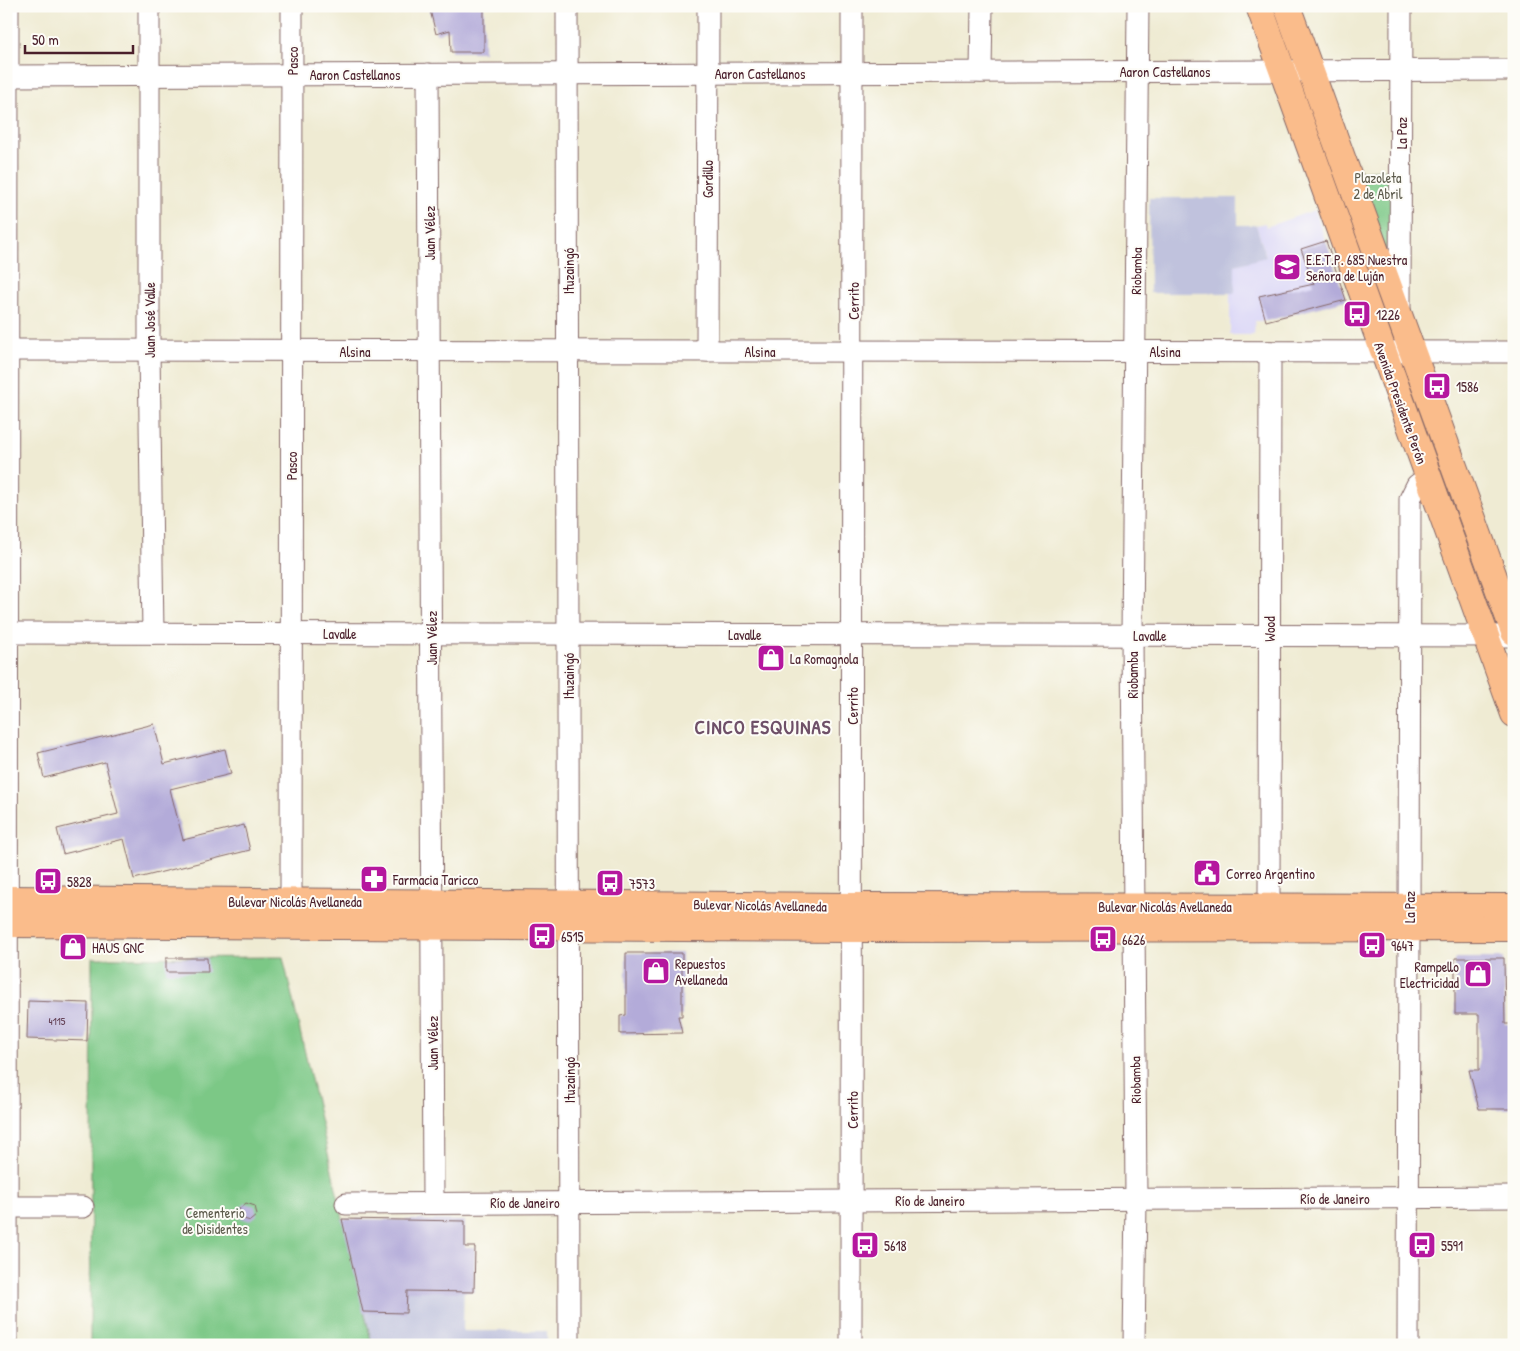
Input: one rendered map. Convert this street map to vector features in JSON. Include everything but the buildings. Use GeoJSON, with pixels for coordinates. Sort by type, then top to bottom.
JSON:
{"type":"FeatureCollection","features":[{"type":"Feature","properties":{"kind":"main road","name":"Avenida Presidente Perón"},"geometry":{"type":"LineString","coordinates":[[1259,6],[1514,714]]}},
{"type":"Feature","properties":{"kind":"main road","name":"Avenida Presidente Perón"},"geometry":{"type":"LineString","coordinates":[[1288,6],[1514,634]]}},
{"type":"Feature","properties":{"kind":"main road","name":"Bulevar Nicolás Avellaneda"},"geometry":{"type":"LineString","coordinates":[[1134,917],[1269,906],[1409,917],[1514,928]]}},
{"type":"Feature","properties":{"kind":"main road","name":"Bulevar Nicolás Avellaneda"},"geometry":{"type":"LineString","coordinates":[[7,912],[852,917],[1409,917],[1514,906]]}},
{"type":"Feature","properties":{"kind":"street"},"geometry":{"type":"LineString","coordinates":[[7,1345],[8,6]]}},
{"type":"Feature","properties":{"kind":"street","name":"Juan José Valle"},"geometry":{"type":"LineString","coordinates":[[148,6],[149,351],[153,633]]}},
{"type":"Feature","properties":{"kind":"street","name":"Pasco"},"geometry":{"type":"LineString","coordinates":[[291,914],[292,6]]}},
{"type":"Feature","properties":{"kind":"street","name":"Ituzaingó"},"geometry":{"type":"LineString","coordinates":[[567,6],[569,1345]]}},
{"type":"Feature","properties":{"kind":"street","name":"Gordillo"},"geometry":{"type":"LineString","coordinates":[[707,351],[708,6]]}},
{"type":"Feature","properties":{"kind":"street","name":"Cerrito"},"geometry":{"type":"LineString","coordinates":[[851,1345],[852,6]]}},
{"type":"Feature","properties":{"kind":"street"},"geometry":{"type":"LineString","coordinates":[[981,72],[982,6]]}},
{"type":"Feature","properties":{"kind":"street","name":"Riobamba"},"geometry":{"type":"LineString","coordinates":[[1134,1345],[1136,1199],[1132,635],[1138,6]]}},
{"type":"Feature","properties":{"kind":"street","name":"La Paz"},"geometry":{"type":"LineString","coordinates":[[1400,320],[1401,6]]}},
{"type":"Feature","properties":{"kind":"street","name":"Aaron Castellanos"},"geometry":{"type":"LineString","coordinates":[[7,76],[1514,70]]}},
{"type":"Feature","properties":{"kind":"street","name":"Juan Vélez"},"geometry":{"type":"LineString","coordinates":[[428,74],[433,1203]]}},
{"type":"Feature","properties":{"kind":"street","name":"Alsina"},"geometry":{"type":"LineString","coordinates":[[7,350],[1514,352]]}},
{"type":"Feature","properties":{"kind":"street","name":"Wood"},"geometry":{"type":"LineString","coordinates":[[1269,906],[1270,352]]}},
{"type":"Feature","properties":{"kind":"street","name":"La Paz"},"geometry":{"type":"LineString","coordinates":[[1408,1345],[1410,499],[1417,485],[1428,477]]}},
{"type":"Feature","properties":{"kind":"street","name":"Lavalle"},"geometry":{"type":"LineString","coordinates":[[7,633],[1410,636],[1514,634]]}},
{"type":"Feature","properties":{"kind":"street","name":"Río de Janeiro"},"geometry":{"type":"LineString","coordinates":[[346,1204],[1514,1198]]}},
{"type":"Feature","properties":{"kind":"street"},"geometry":{"type":"LineString","coordinates":[[7,1207],[83,1207]]}},
{"type":"Feature","properties":{"kind":"shaded area"},"geometry":{"type":"Polygon","coordinates":[[[1149,198],[1238,198],[1238,225],[1256,225],[1266,257],[1235,265],[1235,293],[1150,293],[1149,198]]]}},
{"type":"Feature","properties":{"kind":"shaded area"},"geometry":{"type":"Polygon","coordinates":[[[1315,210],[1346,300],[1266,321],[1255,321],[1254,335],[1230,335],[1230,293],[1235,293],[1235,265],[1266,256],[1256,225],[1265,223],[1266,227],[1315,210]]]}},
{"type":"Feature","properties":{"kind":"shaded area"},"geometry":{"type":"Polygon","coordinates":[[[342,1219],[465,1221],[463,1331],[547,1331],[547,1345],[372,1345],[342,1219]]]}},
{"type":"Feature","properties":{"kind":"green space","name":"Plazoleta 2 de Abril"},"geometry":{"type":"Polygon","coordinates":[[[1395,169],[1394,277],[1355,171],[1395,169]]]}},
{"type":"Feature","properties":{"kind":"green space","name":"Cementerio de Disidentes"},"geometry":{"type":"Polygon","coordinates":[[[283,957],[372,1345],[90,1345],[92,958],[283,957]]]}},
{"type":"Feature","properties":{"kind":"place","name":"E.E.T.P. 685 Nuestra Señora de Luján"},"geometry":{"type":"Point","coordinates":[1287,267]}},
{"type":"Feature","properties":{"kind":"place","name":"1226"},"geometry":{"type":"Point","coordinates":[1357,314]}},
{"type":"Feature","properties":{"kind":"place","name":"1586"},"geometry":{"type":"Point","coordinates":[1437,386]}},
{"type":"Feature","properties":{"kind":"place","name":"La Romagnola"},"geometry":{"type":"Point","coordinates":[771,658]}},
{"type":"Feature","properties":{"kind":"place","name":"Correo Argentino"},"geometry":{"type":"Point","coordinates":[1207,873]}},
{"type":"Feature","properties":{"kind":"place","name":"Farmacia Taricco"},"geometry":{"type":"Point","coordinates":[374,879]}},
{"type":"Feature","properties":{"kind":"place","name":"5828"},"geometry":{"type":"Point","coordinates":[48,881]}},
{"type":"Feature","properties":{"kind":"place","name":"7573"},"geometry":{"type":"Point","coordinates":[610,883]}},
{"type":"Feature","properties":{"kind":"place","name":"6515"},"geometry":{"type":"Point","coordinates":[542,936]}},
{"type":"Feature","properties":{"kind":"place","name":"6626"},"geometry":{"type":"Point","coordinates":[1103,939]}},
{"type":"Feature","properties":{"kind":"place","name":"9647"},"geometry":{"type":"Point","coordinates":[1372,945]}},
{"type":"Feature","properties":{"kind":"place","name":"HAUS GNC"},"geometry":{"type":"Point","coordinates":[73,947]}},
{"type":"Feature","properties":{"kind":"place","name":"Repuestos Avellaneda"},"geometry":{"type":"Point","coordinates":[656,971]}},
{"type":"Feature","properties":{"kind":"place","name":"Rampello Electricidad"},"geometry":{"type":"Point","coordinates":[1478,974]}},
{"type":"Feature","properties":{"kind":"place","name":"5618"},"geometry":{"type":"Point","coordinates":[865,1245]}},
{"type":"Feature","properties":{"kind":"place","name":"5591"},"geometry":{"type":"Point","coordinates":[1422,1245]}},
{"type":"Feature","properties":{"kind":"district","name":"CINCO ESQUINAS"},"geometry":{"type":"Point","coordinates":[763,727]}}]}
